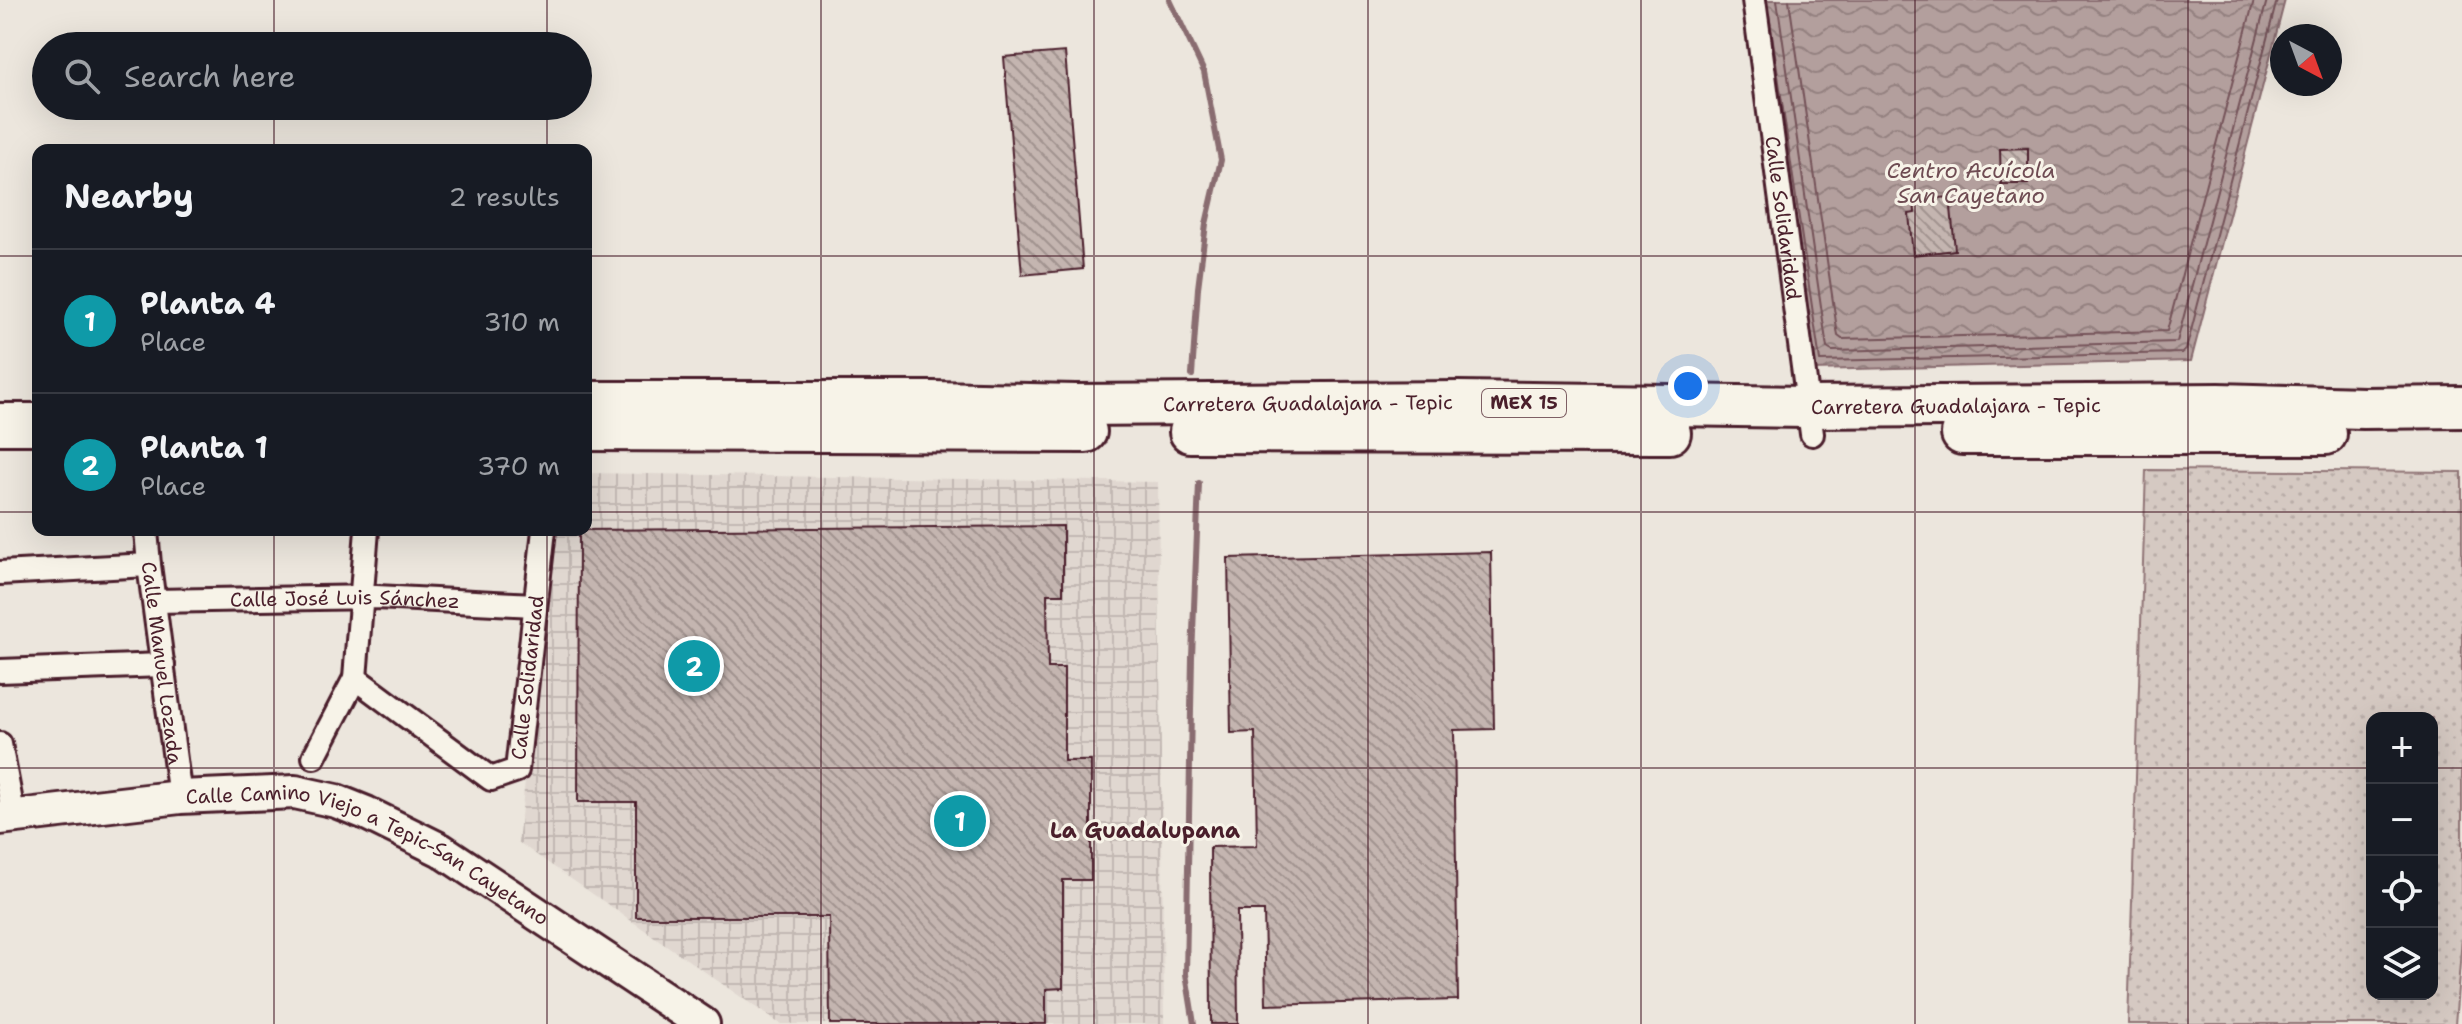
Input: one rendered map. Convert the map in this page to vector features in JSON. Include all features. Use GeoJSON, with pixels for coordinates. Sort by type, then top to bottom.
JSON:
{"type":"FeatureCollection","features":[{"type":"Feature","properties":{"kind":"highway","name":"Carretera Guadalajara - Tepic"},"geometry":{"type":"LineString","coordinates":[[592,402],[933,402],[1074,418]]}},
{"type":"Feature","properties":{"kind":"highway","name":"Carretera Guadalajara - Tepic"},"geometry":{"type":"LineString","coordinates":[[1810,420],[2219,404],[2462,407]]}},
{"type":"Feature","properties":{"kind":"highway"},"geometry":{"type":"LineString","coordinates":[[0,405],[32,405]]}},
{"type":"Feature","properties":{"kind":"highway","name":"Carretera Guadalajara - Tepic"},"geometry":{"type":"LineString","coordinates":[[592,430],[1074,418],[1810,420],[2462,435]]}},
{"type":"Feature","properties":{"kind":"highway"},"geometry":{"type":"LineString","coordinates":[[0,424],[32,424]]}},
{"type":"Feature","properties":{"kind":"street","name":"Calle Solidaridad"},"geometry":{"type":"LineString","coordinates":[[1754,0],[1810,420]]}},
{"type":"Feature","properties":{"kind":"street","name":"Calle Manuel Lozada"},"geometry":{"type":"LineString","coordinates":[[147,536],[180,797]]}},
{"type":"Feature","properties":{"kind":"street"},"geometry":{"type":"LineString","coordinates":[[314,757],[355,678],[366,536]]}},
{"type":"Feature","properties":{"kind":"street","name":"Calle Solidaridad"},"geometry":{"type":"LineString","coordinates":[[355,678],[491,779],[517,770],[543,536]]}},
{"type":"Feature","properties":{"kind":"street"},"geometry":{"type":"LineString","coordinates":[[0,573],[149,565]]}},
{"type":"Feature","properties":{"kind":"street","name":"Calle José Luis Sánchez"},"geometry":{"type":"LineString","coordinates":[[155,601],[361,598],[535,605]]}},
{"type":"Feature","properties":{"kind":"street"},"geometry":{"type":"LineString","coordinates":[[0,671],[163,665]]}},
{"type":"Feature","properties":{"kind":"street"},"geometry":{"type":"LineString","coordinates":[[0,744],[7,818]]}},
{"type":"Feature","properties":{"kind":"street","name":"Calle Camino Viejo a Tepic-San Cayetano"},"geometry":{"type":"LineString","coordinates":[[7,818],[180,797],[295,792],[336,801],[441,850],[703,1024]]}},
{"type":"Feature","properties":{"kind":"shaded area"},"geometry":{"type":"Polygon","coordinates":[[[2146,470],[2462,472],[2462,938],[2455,1024],[2128,1024],[2146,470]]]}},
{"type":"Feature","properties":{"kind":"shaded area"},"geometry":{"type":"Polygon","coordinates":[[[592,473],[1158,482],[1164,1024],[780,1024],[518,842],[553,536],[592,536],[592,473]]]}},
{"type":"Feature","properties":{"kind":"water","name":"Centro Acuícola San Cayetano"},"geometry":{"type":"Polygon","coordinates":[[[1759,0],[2285,0],[2279,24],[2270,24],[2270,58],[2191,361],[1812,370],[1759,0]]]}},
{"type":"Feature","properties":{"kind":"building"},"geometry":{"type":"Polygon","coordinates":[[[1065,52],[1083,269],[1022,275],[1004,57],[1065,52]]]}},
{"type":"Feature","properties":{"kind":"building"},"geometry":{"type":"Polygon","coordinates":[[[2028,148],[2028,184],[2001,184],[2000,149],[2028,148]]]}},
{"type":"Feature","properties":{"kind":"building"},"geometry":{"type":"Polygon","coordinates":[[[1950,197],[1955,250],[1913,255],[1909,214],[1915,213],[1914,200],[1950,197]]]}},
{"type":"Feature","properties":{"kind":"building"},"geometry":{"type":"Polygon","coordinates":[[[1063,526],[1063,594],[1047,594],[1048,668],[1064,668],[1064,761],[1091,761],[1091,880],[1063,880],[1063,988],[1046,989],[1046,1024],[830,1024],[829,917],[636,917],[636,802],[578,802],[579,536],[592,536],[592,530],[1063,526]]]}},
{"type":"Feature","properties":{"kind":"building"},"geometry":{"type":"Polygon","coordinates":[[[1491,552],[1494,729],[1454,730],[1458,1000],[1266,1005],[1264,911],[1237,911],[1238,1024],[1211,1024],[1210,847],[1257,846],[1255,732],[1231,733],[1228,558],[1491,552]]]}},
{"type":"Feature","properties":{"kind":"waterway"},"geometry":{"type":"LineString","coordinates":[[1170,0],[1204,72],[1221,160],[1206,224],[1192,375]]}},
{"type":"Feature","properties":{"kind":"waterway"},"geometry":{"type":"LineString","coordinates":[[1194,1024],[1186,974],[1199,483]]}},
{"type":"Feature","properties":{"kind":"place","name":"Planta 1"},"geometry":{"type":"Point","coordinates":[694,666]}},
{"type":"Feature","properties":{"kind":"place","name":"Planta 4"},"geometry":{"type":"Point","coordinates":[960,821]}},
{"type":"Feature","properties":{"kind":"district","name":"La Guadalupana"},"geometry":{"type":"Point","coordinates":[1145,830]}}]}
